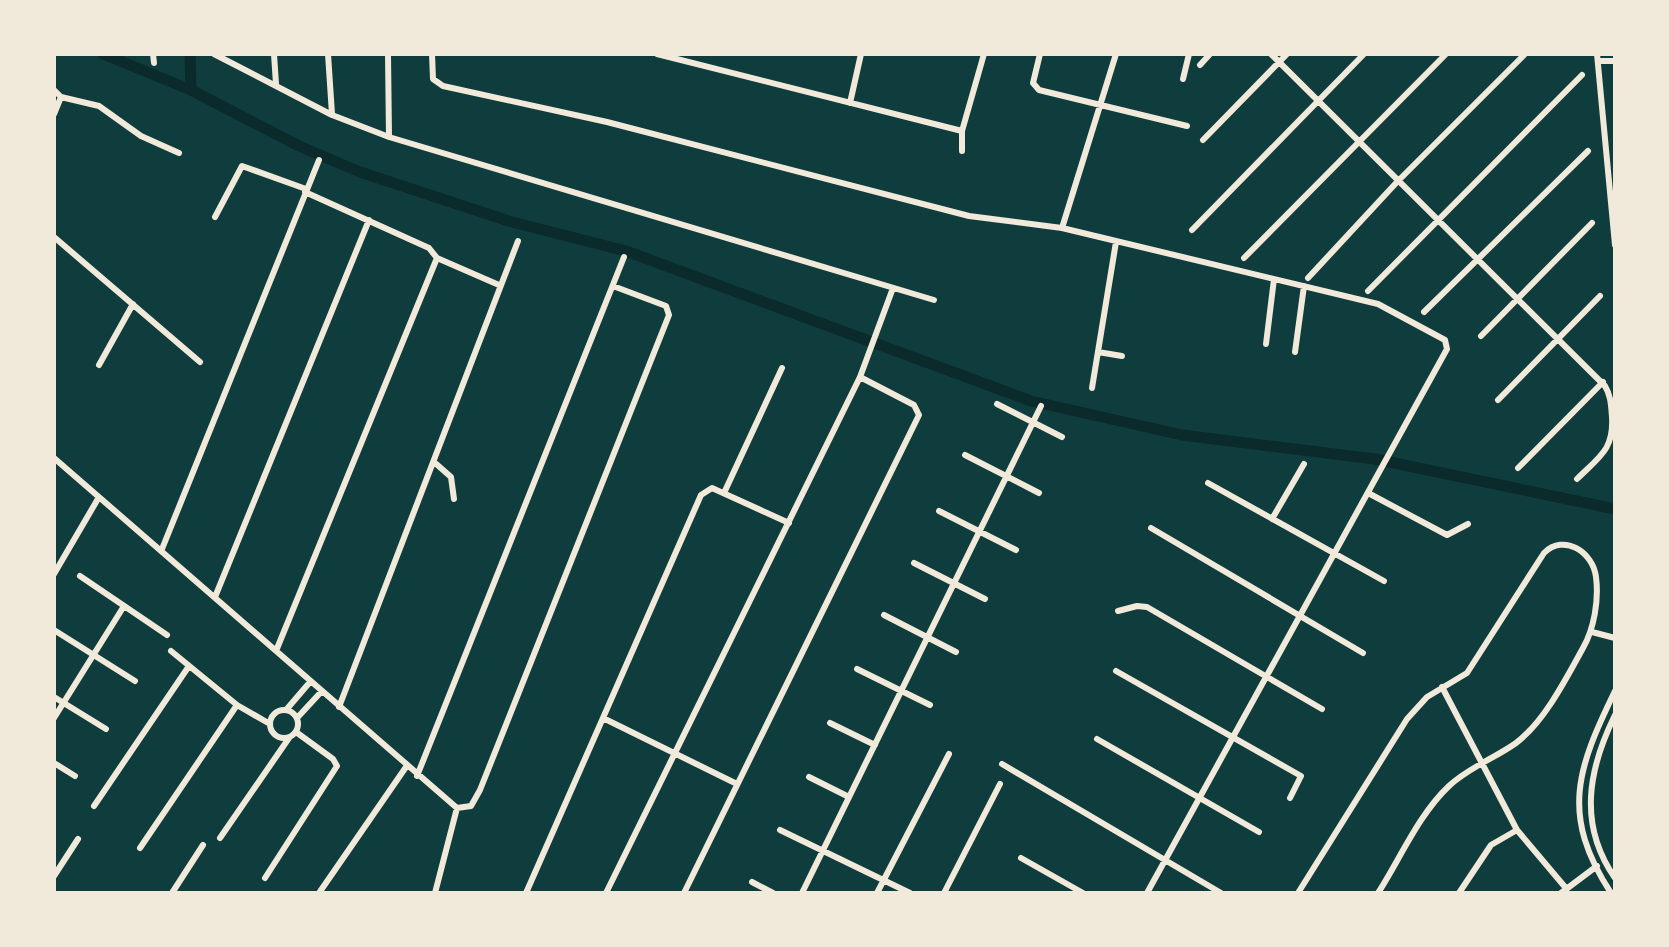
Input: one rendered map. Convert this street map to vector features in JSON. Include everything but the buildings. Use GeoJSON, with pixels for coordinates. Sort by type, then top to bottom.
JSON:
{"type":"FeatureCollection","features":[{"type":"Feature","properties":{"kind":"street"},"geometry":{"type":"LineString","coordinates":[[153,54],[154,63]]}},
{"type":"Feature","properties":{"kind":"street"},"geometry":{"type":"LineString","coordinates":[[214,54],[332,115],[389,137],[934,300]]}},
{"type":"Feature","properties":{"kind":"street"},"geometry":{"type":"LineString","coordinates":[[274,54],[276,84]]}},
{"type":"Feature","properties":{"kind":"street"},"geometry":{"type":"LineString","coordinates":[[328,54],[332,115]]}},
{"type":"Feature","properties":{"kind":"street"},"geometry":{"type":"LineString","coordinates":[[388,54],[389,137]]}},
{"type":"Feature","properties":{"kind":"street"},"geometry":{"type":"LineString","coordinates":[[432,54],[433,79],[443,86],[607,122],[969,216],[1062,228],[1388,307],[1432,330],[1447,344],[1370,494],[1147,893]]}},
{"type":"Feature","properties":{"kind":"street"},"geometry":{"type":"LineString","coordinates":[[657,54],[962,131]]}},
{"type":"Feature","properties":{"kind":"street"},"geometry":{"type":"LineString","coordinates":[[850,103],[861,54]]}},
{"type":"Feature","properties":{"kind":"street"},"geometry":{"type":"LineString","coordinates":[[962,151],[962,131],[984,54]]}},
{"type":"Feature","properties":{"kind":"street"},"geometry":{"type":"LineString","coordinates":[[1040,54],[1033,79],[1035,87],[1187,126]]}},
{"type":"Feature","properties":{"kind":"street"},"geometry":{"type":"LineString","coordinates":[[1062,228],[1116,54]]}},
{"type":"Feature","properties":{"kind":"street"},"geometry":{"type":"LineString","coordinates":[[1183,79],[1189,54]]}},
{"type":"Feature","properties":{"kind":"street"},"geometry":{"type":"LineString","coordinates":[[1200,65],[1210,54]]}},
{"type":"Feature","properties":{"kind":"street"},"geometry":{"type":"LineString","coordinates":[[1271,54],[1397,182],[1603,382],[1610,399],[1613,435],[1608,448],[1577,479]]}},
{"type":"Feature","properties":{"kind":"street"},"geometry":{"type":"LineString","coordinates":[[1203,140],[1287,54]]}},
{"type":"Feature","properties":{"kind":"street"},"geometry":{"type":"LineString","coordinates":[[1192,230],[1364,54]]}},
{"type":"Feature","properties":{"kind":"street"},"geometry":{"type":"LineString","coordinates":[[1244,258],[1446,54]]}},
{"type":"Feature","properties":{"kind":"street"},"geometry":{"type":"LineString","coordinates":[[1308,278],[1397,182],[1525,54]]}},
{"type":"Feature","properties":{"kind":"street"},"geometry":{"type":"LineString","coordinates":[[1615,61],[1598,58],[1615,245]]}},
{"type":"Feature","properties":{"kind":"street"},"geometry":{"type":"LineString","coordinates":[[1368,291],[1582,75]]}},
{"type":"Feature","properties":{"kind":"street"},"geometry":{"type":"LineString","coordinates":[[54,90],[61,97],[99,106],[141,136],[179,153]]}},
{"type":"Feature","properties":{"kind":"street"},"geometry":{"type":"LineString","coordinates":[[54,114],[61,97]]}},
{"type":"Feature","properties":{"kind":"street"},"geometry":{"type":"LineString","coordinates":[[1424,312],[1588,151]]}},
{"type":"Feature","properties":{"kind":"street"},"geometry":{"type":"LineString","coordinates":[[162,549],[319,160]]}},
{"type":"Feature","properties":{"kind":"street"},"geometry":{"type":"LineString","coordinates":[[215,217],[242,166],[306,190],[429,248],[437,258],[499,285]]}},
{"type":"Feature","properties":{"kind":"street"},"geometry":{"type":"LineString","coordinates":[[215,597],[369,220]]}},
{"type":"Feature","properties":{"kind":"street"},"geometry":{"type":"LineString","coordinates":[[1481,336],[1592,223]]}},
{"type":"Feature","properties":{"kind":"street"},"geometry":{"type":"LineString","coordinates":[[54,237],[200,362]]}},
{"type":"Feature","properties":{"kind":"street"},"geometry":{"type":"LineString","coordinates":[[339,707],[518,241]]}},
{"type":"Feature","properties":{"kind":"street"},"geometry":{"type":"LineString","coordinates":[[1092,388],[1116,242]]}},
{"type":"Feature","properties":{"kind":"street"},"geometry":{"type":"LineString","coordinates":[[417,776],[624,257]]}},
{"type":"Feature","properties":{"kind":"street"},"geometry":{"type":"LineString","coordinates":[[276,651],[437,258]]}},
{"type":"Feature","properties":{"kind":"street"},"geometry":{"type":"LineString","coordinates":[[1266,344],[1274,279]]}},
{"type":"Feature","properties":{"kind":"street"},"geometry":{"type":"LineString","coordinates":[[54,458],[162,549],[406,767],[457,808],[466,808],[477,798],[669,315],[666,306],[613,286]]}},
{"type":"Feature","properties":{"kind":"street"},"geometry":{"type":"LineString","coordinates":[[1295,352],[1304,286]]}},
{"type":"Feature","properties":{"kind":"street"},"geometry":{"type":"LineString","coordinates":[[606,893],[860,377],[893,288]]}},
{"type":"Feature","properties":{"kind":"street"},"geometry":{"type":"LineString","coordinates":[[1498,400],[1600,296]]}},
{"type":"Feature","properties":{"kind":"street"},"geometry":{"type":"LineString","coordinates":[[99,365],[133,304]]}},
{"type":"Feature","properties":{"kind":"street"},"geometry":{"type":"LineString","coordinates":[[1098,352],[1122,356]]}},
{"type":"Feature","properties":{"kind":"street"},"geometry":{"type":"LineString","coordinates":[[724,493],[782,368]]}},
{"type":"Feature","properties":{"kind":"street"},"geometry":{"type":"LineString","coordinates":[[684,893],[919,415],[914,405],[860,377]]}},
{"type":"Feature","properties":{"kind":"street"},"geometry":{"type":"LineString","coordinates":[[1518,468],[1603,382]]}},
{"type":"Feature","properties":{"kind":"street"},"geometry":{"type":"LineString","coordinates":[[997,404],[1062,437]]}},
{"type":"Feature","properties":{"kind":"street"},"geometry":{"type":"LineString","coordinates":[[802,893],[1041,406]]}},
{"type":"Feature","properties":{"kind":"street"},"geometry":{"type":"LineString","coordinates":[[965,455],[1039,493]]}},
{"type":"Feature","properties":{"kind":"street"},"geometry":{"type":"LineString","coordinates":[[434,462],[451,477],[454,499]]}},
{"type":"Feature","properties":{"kind":"street"},"geometry":{"type":"LineString","coordinates":[[1272,519],[1304,464]]}},
{"type":"Feature","properties":{"kind":"street"},"geometry":{"type":"LineString","coordinates":[[1208,483],[1384,581]]}},
{"type":"Feature","properties":{"kind":"street"},"geometry":{"type":"LineString","coordinates":[[526,893],[701,495],[712,488],[789,523]]}},
{"type":"Feature","properties":{"kind":"street"},"geometry":{"type":"LineString","coordinates":[[1370,494],[1447,535],[1468,524]]}},
{"type":"Feature","properties":{"kind":"street"},"geometry":{"type":"LineString","coordinates":[[55,571],[99,497]]}},
{"type":"Feature","properties":{"kind":"street"},"geometry":{"type":"LineString","coordinates":[[939,511],[1016,550]]}},
{"type":"Feature","properties":{"kind":"street"},"geometry":{"type":"LineString","coordinates":[[1151,528],[1363,653]]}},
{"type":"Feature","properties":{"kind":"street"},"geometry":{"type":"LineString","coordinates":[[1298,893],[1407,719],[1427,697],[1467,673],[1544,553],[1555,544],[1570,545],[1594,568],[1596,589],[1592,632],[1534,726],[1514,744],[1484,762],[1440,796],[1378,893]]}},
{"type":"Feature","properties":{"kind":"street"},"geometry":{"type":"LineString","coordinates":[[914,563],[985,599]]}},
{"type":"Feature","properties":{"kind":"street"},"geometry":{"type":"LineString","coordinates":[[80,576],[167,635]]}},
{"type":"Feature","properties":{"kind":"street"},"geometry":{"type":"LineString","coordinates":[[54,718],[124,606]]}},
{"type":"Feature","properties":{"kind":"street"},"geometry":{"type":"LineString","coordinates":[[1118,611],[1147,607],[1322,709]]}},
{"type":"Feature","properties":{"kind":"street"},"geometry":{"type":"LineString","coordinates":[[884,615],[956,652]]}},
{"type":"Feature","properties":{"kind":"street"},"geometry":{"type":"LineString","coordinates":[[54,630],[135,681]]}},
{"type":"Feature","properties":{"kind":"street"},"geometry":{"type":"LineString","coordinates":[[1592,632],[1615,638]]}},
{"type":"Feature","properties":{"kind":"street"},"geometry":{"type":"LineString","coordinates":[[171,651],[237,705],[270,724],[275,736],[289,738]]}},
{"type":"Feature","properties":{"kind":"street"},"geometry":{"type":"LineString","coordinates":[[94,806],[189,666]]}},
{"type":"Feature","properties":{"kind":"street"},"geometry":{"type":"LineString","coordinates":[[857,669],[930,705]]}},
{"type":"Feature","properties":{"kind":"street"},"geometry":{"type":"LineString","coordinates":[[1116,671],[1301,776],[1290,798]]}},
{"type":"Feature","properties":{"kind":"street"},"geometry":{"type":"LineString","coordinates":[[270,724],[277,712],[286,710],[310,682]]}},
{"type":"Feature","properties":{"kind":"street"},"geometry":{"type":"LineString","coordinates":[[1442,687],[1517,830],[1563,890],[1604,862]]}},
{"type":"Feature","properties":{"kind":"street"},"geometry":{"type":"LineString","coordinates":[[1611,893],[1594,868],[1582,835],[1578,793],[1586,752],[1615,691]]}},
{"type":"Feature","properties":{"kind":"street"},"geometry":{"type":"LineString","coordinates":[[220,838],[296,732],[297,718],[321,692]]}},
{"type":"Feature","properties":{"kind":"street"},"geometry":{"type":"LineString","coordinates":[[54,697],[106,729]]}},
{"type":"Feature","properties":{"kind":"street"},"geometry":{"type":"LineString","coordinates":[[140,848],[237,705]]}},
{"type":"Feature","properties":{"kind":"street"},"geometry":{"type":"LineString","coordinates":[[286,710],[297,718]]}},
{"type":"Feature","properties":{"kind":"street"},"geometry":{"type":"LineString","coordinates":[[1615,715],[1597,753],[1590,794],[1593,832],[1604,862],[1615,878]]}},
{"type":"Feature","properties":{"kind":"street"},"geometry":{"type":"LineString","coordinates":[[605,719],[737,784]]}},
{"type":"Feature","properties":{"kind":"street"},"geometry":{"type":"LineString","coordinates":[[830,723],[875,745]]}},
{"type":"Feature","properties":{"kind":"street"},"geometry":{"type":"LineString","coordinates":[[265,878],[337,766],[333,759],[296,732]]}},
{"type":"Feature","properties":{"kind":"street"},"geometry":{"type":"LineString","coordinates":[[1097,739],[1259,832]]}},
{"type":"Feature","properties":{"kind":"street"},"geometry":{"type":"LineString","coordinates":[[877,893],[949,754]]}},
{"type":"Feature","properties":{"kind":"street"},"geometry":{"type":"LineString","coordinates":[[54,763],[75,776]]}},
{"type":"Feature","properties":{"kind":"street"},"geometry":{"type":"LineString","coordinates":[[1002,764],[1221,893]]}},
{"type":"Feature","properties":{"kind":"street"},"geometry":{"type":"LineString","coordinates":[[319,893],[406,767]]}},
{"type":"Feature","properties":{"kind":"street"},"geometry":{"type":"LineString","coordinates":[[809,777],[849,797]]}},
{"type":"Feature","properties":{"kind":"street"},"geometry":{"type":"LineString","coordinates":[[944,893],[1000,784]]}},
{"type":"Feature","properties":{"kind":"street"},"geometry":{"type":"LineString","coordinates":[[435,893],[457,808]]}},
{"type":"Feature","properties":{"kind":"street"},"geometry":{"type":"LineString","coordinates":[[780,830],[910,893]]}},
{"type":"Feature","properties":{"kind":"street"},"geometry":{"type":"LineString","coordinates":[[1459,893],[1491,845],[1517,830]]}},
{"type":"Feature","properties":{"kind":"street"},"geometry":{"type":"LineString","coordinates":[[54,876],[78,839]]}},
{"type":"Feature","properties":{"kind":"street"},"geometry":{"type":"LineString","coordinates":[[183,893],[174,890],[203,845]]}},
{"type":"Feature","properties":{"kind":"street"},"geometry":{"type":"LineString","coordinates":[[1021,858],[1083,893]]}},
{"type":"Feature","properties":{"kind":"street"},"geometry":{"type":"LineString","coordinates":[[752,882],[773,893]]}},
{"type":"Feature","properties":{"kind":"waterway"},"geometry":{"type":"LineString","coordinates":[[103,54],[191,90],[299,146],[360,172],[512,222],[626,251],[1031,401],[1182,435],[1375,459],[1615,509]]}},
{"type":"Feature","properties":{"kind":"waterway"},"geometry":{"type":"LineString","coordinates":[[190,54],[191,90]]}}]}
